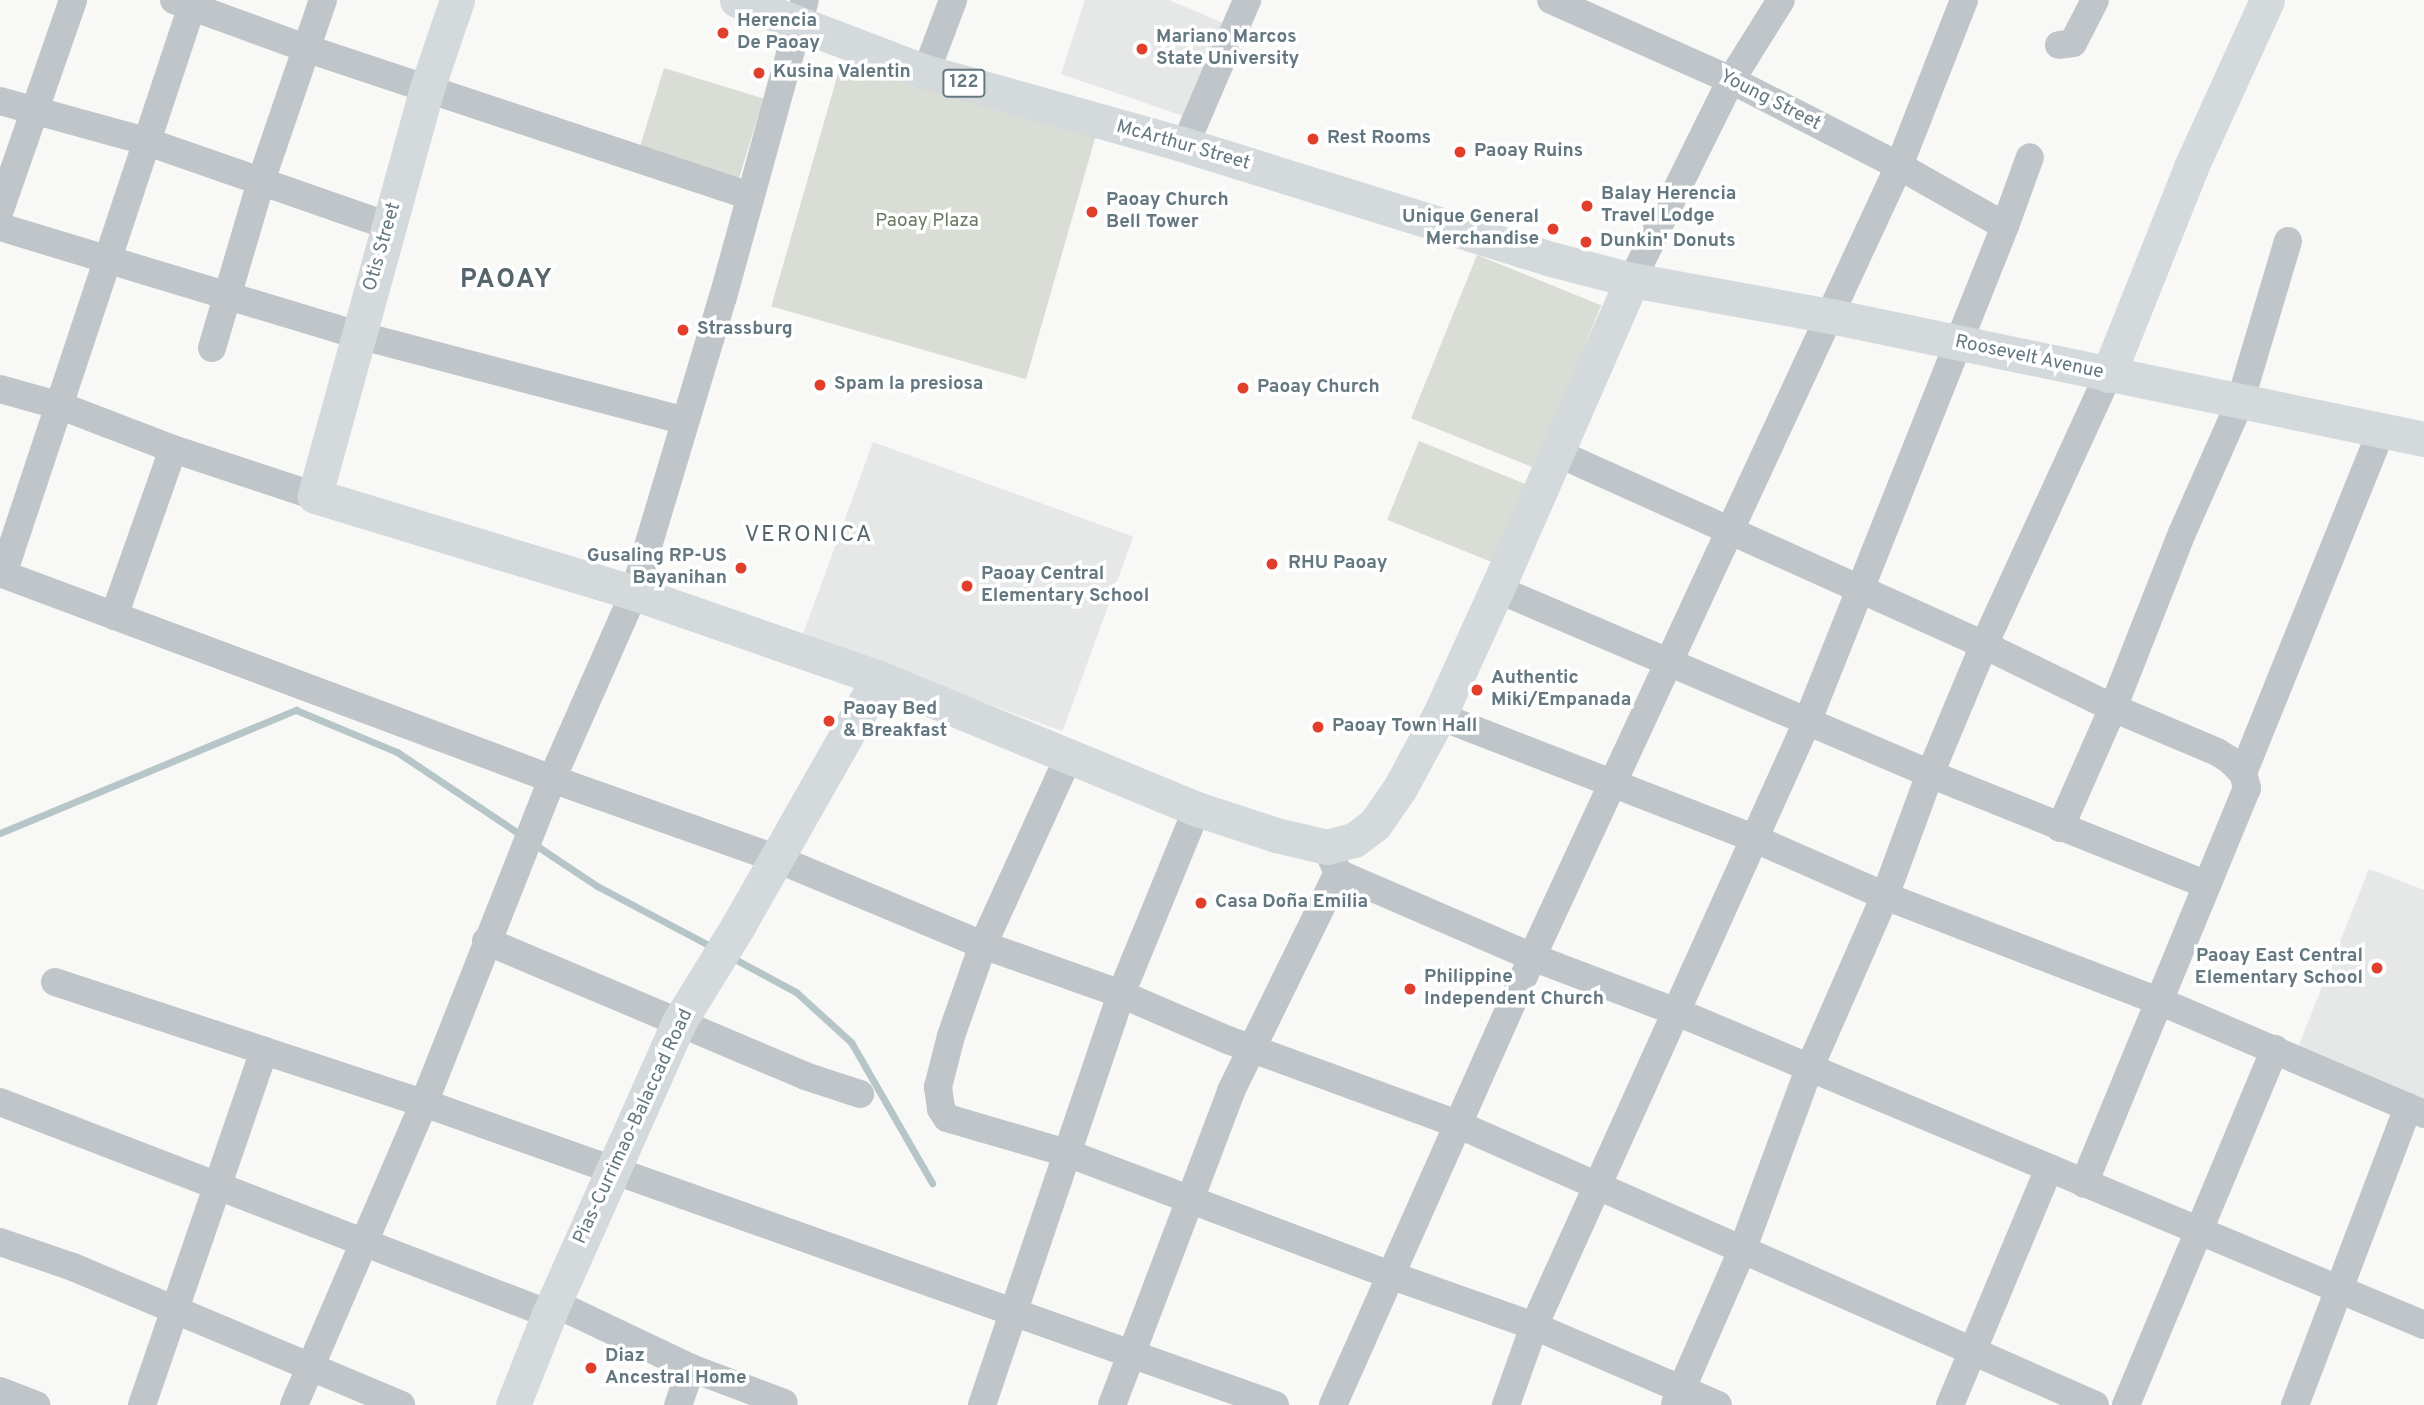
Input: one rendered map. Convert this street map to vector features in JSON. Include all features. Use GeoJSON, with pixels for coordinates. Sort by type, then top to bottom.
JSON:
{"type":"FeatureCollection","features":[{"type":"Feature","properties":{"kind":"main road","name":"Otis Street"},"geometry":{"type":"LineString","coordinates":[[315,496],[427,88],[457,0]]}},
{"type":"Feature","properties":{"kind":"main road","name":"McArthur Street"},"geometry":{"type":"LineString","coordinates":[[737,0],[800,12],[926,72],[1185,145],[1555,260],[1633,280]]}},
{"type":"Feature","properties":{"kind":"main road"},"geometry":{"type":"LineString","coordinates":[[2108,375],[2191,167],[2267,0]]}},
{"type":"Feature","properties":{"kind":"main road"},"geometry":{"type":"LineString","coordinates":[[315,496],[634,593],[879,678],[1197,810],[1332,860],[1375,824],[1400,788],[1439,716],[1633,280]]}},
{"type":"Feature","properties":{"kind":"main road","name":"Roosevelt Avenue"},"geometry":{"type":"LineString","coordinates":[[1633,280],[1830,316],[2424,439]]}},
{"type":"Feature","properties":{"kind":"main road","name":"Pias-Currimao-Balaccad Road"},"geometry":{"type":"LineString","coordinates":[[513,1405],[610,1172],[679,1022],[738,926],[879,678]]}},
{"type":"Feature","properties":{"kind":"street"},"geometry":{"type":"LineString","coordinates":[[0,209],[73,0]]}},
{"type":"Feature","properties":{"kind":"street"},"geometry":{"type":"LineString","coordinates":[[212,348],[261,181],[323,0]]}},
{"type":"Feature","properties":{"kind":"street"},"geometry":{"type":"LineString","coordinates":[[926,72],[953,0]]}},
{"type":"Feature","properties":{"kind":"street"},"geometry":{"type":"LineString","coordinates":[[1185,145],[1247,0]]}},
{"type":"Feature","properties":{"kind":"street","name":"Young Street"},"geometry":{"type":"LineString","coordinates":[[1551,0],[1731,80],[1899,166],[1994,219]]}},
{"type":"Feature","properties":{"kind":"street"},"geometry":{"type":"LineString","coordinates":[[1633,280],[1731,80],[1781,0]]}},
{"type":"Feature","properties":{"kind":"street"},"geometry":{"type":"LineString","coordinates":[[1333,1405],[1532,957],[1614,786],[1729,529],[1899,166],[1964,0]]}},
{"type":"Feature","properties":{"kind":"street"},"geometry":{"type":"LineString","coordinates":[[2059,45],[2073,43],[2095,0]]}},
{"type":"Feature","properties":{"kind":"street"},"geometry":{"type":"LineString","coordinates":[[749,197],[305,48],[187,2],[61,406],[1,574],[552,779],[775,858],[983,945],[1121,994],[1251,1047],[1457,1125],[2095,1405]]}},
{"type":"Feature","properties":{"kind":"street"},"geometry":{"type":"LineString","coordinates":[[294,1405],[313,1367],[424,1103],[552,779],[634,593],[723,297],[800,12]]}},
{"type":"Feature","properties":{"kind":"street"},"geometry":{"type":"LineString","coordinates":[[0,101],[34,113],[145,141],[389,226]]}},
{"type":"Feature","properties":{"kind":"street"},"geometry":{"type":"LineString","coordinates":[[1506,1405],[1534,1326],[1808,720],[1960,343],[1994,219],[2030,157]]}},
{"type":"Feature","properties":{"kind":"street"},"geometry":{"type":"LineString","coordinates":[[0,227],[358,335],[685,421]]}},
{"type":"Feature","properties":{"kind":"street"},"geometry":{"type":"LineString","coordinates":[[2060,828],[2113,708],[2182,533],[2240,402],[2288,241]]}},
{"type":"Feature","properties":{"kind":"street"},"geometry":{"type":"LineString","coordinates":[[1678,1397],[1742,1251],[1809,1069],[1885,896],[1930,774],[1984,645],[2108,375]]}},
{"type":"Feature","properties":{"kind":"street"},"geometry":{"type":"LineString","coordinates":[[0,389],[61,406],[173,449],[315,496]]}},
{"type":"Feature","properties":{"kind":"street"},"geometry":{"type":"LineString","coordinates":[[2242,773],[2381,430]]}},
{"type":"Feature","properties":{"kind":"street"},"geometry":{"type":"LineString","coordinates":[[114,617],[173,449]]}},
{"type":"Feature","properties":{"kind":"street"},"geometry":{"type":"LineString","coordinates":[[1555,452],[1729,529],[1860,592],[1984,645],[2113,708],[2217,752],[2230,760],[2242,773],[2247,788],[2084,1184]]}},
{"type":"Feature","properties":{"kind":"street"},"geometry":{"type":"LineString","coordinates":[[1497,589],[1930,774],[2207,885]]}},
{"type":"Feature","properties":{"kind":"street"},"geometry":{"type":"LineString","coordinates":[[1439,716],[1753,838],[1885,896],[2160,1001],[2416,1111],[2295,1405]]}},
{"type":"Feature","properties":{"kind":"street"},"geometry":{"type":"LineString","coordinates":[[1069,756],[983,945],[939,1077],[941,1109],[947,1118],[1067,1153],[1390,1275],[1534,1326],[1678,1397],[1718,1405]]}},
{"type":"Feature","properties":{"kind":"street"},"geometry":{"type":"LineString","coordinates":[[982,1405],[1121,994],[1197,810]]}},
{"type":"Feature","properties":{"kind":"street"},"geometry":{"type":"LineString","coordinates":[[1112,1405],[1188,1198],[1332,860],[1532,957],[1677,1012],[2424,1325]]}},
{"type":"Feature","properties":{"kind":"street"},"geometry":{"type":"LineString","coordinates":[[486,941],[805,1076],[860,1094]]}},
{"type":"Feature","properties":{"kind":"street"},"geometry":{"type":"LineString","coordinates":[[55,982],[424,1103],[610,1172],[1275,1405]]}},
{"type":"Feature","properties":{"kind":"street"},"geometry":{"type":"LineString","coordinates":[[2126,1405],[2275,1049]]}},
{"type":"Feature","properties":{"kind":"street"},"geometry":{"type":"LineString","coordinates":[[142,1405],[177,1310],[264,1050]]}},
{"type":"Feature","properties":{"kind":"street"},"geometry":{"type":"LineString","coordinates":[[0,1102],[364,1244],[551,1309],[691,1368],[784,1403]]}},
{"type":"Feature","properties":{"kind":"street"},"geometry":{"type":"LineString","coordinates":[[1950,1405],[1970,1351],[2049,1168]]}},
{"type":"Feature","properties":{"kind":"street"},"geometry":{"type":"LineString","coordinates":[[0,1242],[73,1267],[401,1405]]}},
{"type":"Feature","properties":{"kind":"street"},"geometry":{"type":"LineString","coordinates":[[678,1405],[691,1368]]}},
{"type":"Feature","properties":{"kind":"street"},"geometry":{"type":"LineString","coordinates":[[0,1391],[36,1405]]}},
{"type":"Feature","properties":{"kind":"shaded area","name":"Mariano Marcos State University"},"geometry":{"type":"Polygon","coordinates":[[[1085,0],[1169,0],[1226,24],[1189,118],[1061,74],[1085,0]]]}},
{"type":"Feature","properties":{"kind":"shaded area","name":"Paoay Central Elementary School"},"geometry":{"type":"Polygon","coordinates":[[[873,442],[1133,537],[1062,731],[802,637],[873,442]]]}},
{"type":"Feature","properties":{"kind":"shaded area","name":"Paoay East Central Elementary School"},"geometry":{"type":"Polygon","coordinates":[[[2369,869],[2424,890],[2424,1106],[2298,1047],[2369,869]]]}},
{"type":"Feature","properties":{"kind":"green space","name":"Paoay Plaza"},"geometry":{"type":"Polygon","coordinates":[[[841,63],[1096,136],[1026,379],[771,306],[841,63]]]}},
{"type":"Feature","properties":{"kind":"green space"},"geometry":{"type":"Polygon","coordinates":[[[664,68],[763,98],[736,188],[637,158],[664,68]]]}},
{"type":"Feature","properties":{"kind":"green space"},"geometry":{"type":"Polygon","coordinates":[[[1477,255],[1601,305],[1535,468],[1411,418],[1477,255]]]}},
{"type":"Feature","properties":{"kind":"green space"},"geometry":{"type":"Polygon","coordinates":[[[1419,441],[1534,487],[1502,566],[1387,520],[1419,441]]]}},
{"type":"Feature","properties":{"kind":"waterway"},"geometry":{"type":"LineString","coordinates":[[0,833],[296,710],[397,752],[524,837]]}},
{"type":"Feature","properties":{"kind":"waterway"},"geometry":{"type":"LineString","coordinates":[[534,844],[597,886],[714,948]]}},
{"type":"Feature","properties":{"kind":"waterway"},"geometry":{"type":"LineString","coordinates":[[731,957],[796,992],[851,1042],[932,1183]]}},
{"type":"Feature","properties":{"kind":"place","name":"Herencia De Paoay"},"geometry":{"type":"Point","coordinates":[723,33]}},
{"type":"Feature","properties":{"kind":"place","name":"Mariano Marcos State University"},"geometry":{"type":"Point","coordinates":[1142,49]}},
{"type":"Feature","properties":{"kind":"place","name":"Kusina Valentin"},"geometry":{"type":"Point","coordinates":[759,73]}},
{"type":"Feature","properties":{"kind":"place","name":"Rest Rooms"},"geometry":{"type":"Point","coordinates":[1313,139]}},
{"type":"Feature","properties":{"kind":"place","name":"Paoay Ruins"},"geometry":{"type":"Point","coordinates":[1460,152]}},
{"type":"Feature","properties":{"kind":"place","name":"Balay Herencia Travel Lodge"},"geometry":{"type":"Point","coordinates":[1587,206]}},
{"type":"Feature","properties":{"kind":"place","name":"Paoay Church Bell Tower"},"geometry":{"type":"Point","coordinates":[1092,212]}},
{"type":"Feature","properties":{"kind":"place","name":"Unique General Merchandise"},"geometry":{"type":"Point","coordinates":[1553,229]}},
{"type":"Feature","properties":{"kind":"place","name":"Dunkin' Donuts"},"geometry":{"type":"Point","coordinates":[1586,242]}},
{"type":"Feature","properties":{"kind":"place","name":"Strassburg"},"geometry":{"type":"Point","coordinates":[683,330]}},
{"type":"Feature","properties":{"kind":"place","name":"Spam la presiosa"},"geometry":{"type":"Point","coordinates":[820,385]}},
{"type":"Feature","properties":{"kind":"place","name":"Paoay Church"},"geometry":{"type":"Point","coordinates":[1243,388]}},
{"type":"Feature","properties":{"kind":"place","name":"RHU Paoay"},"geometry":{"type":"Point","coordinates":[1272,564]}},
{"type":"Feature","properties":{"kind":"place","name":"Gusaling RP-US Bayanihan"},"geometry":{"type":"Point","coordinates":[741,568]}},
{"type":"Feature","properties":{"kind":"place","name":"Paoay Central Elementary School"},"geometry":{"type":"Point","coordinates":[967,586]}},
{"type":"Feature","properties":{"kind":"place","name":"Authentic Miki/Empanada"},"geometry":{"type":"Point","coordinates":[1477,690]}},
{"type":"Feature","properties":{"kind":"place","name":"Paoay Bed & Breakfast"},"geometry":{"type":"Point","coordinates":[829,721]}},
{"type":"Feature","properties":{"kind":"place","name":"Paoay Town Hall"},"geometry":{"type":"Point","coordinates":[1318,727]}},
{"type":"Feature","properties":{"kind":"place","name":"Casa Doña Emilia"},"geometry":{"type":"Point","coordinates":[1201,903]}},
{"type":"Feature","properties":{"kind":"place","name":"Paoay East Central Elementary School"},"geometry":{"type":"Point","coordinates":[2377,968]}},
{"type":"Feature","properties":{"kind":"place","name":"Philippine Independent Church"},"geometry":{"type":"Point","coordinates":[1410,989]}},
{"type":"Feature","properties":{"kind":"place","name":"Diaz Ancestral Home"},"geometry":{"type":"Point","coordinates":[591,1368]}},
{"type":"Feature","properties":{"kind":"district","name":"PAOAY"},"geometry":{"type":"Point","coordinates":[507,281]}},
{"type":"Feature","properties":{"kind":"district","name":"VERONICA"},"geometry":{"type":"Point","coordinates":[809,536]}}]}
